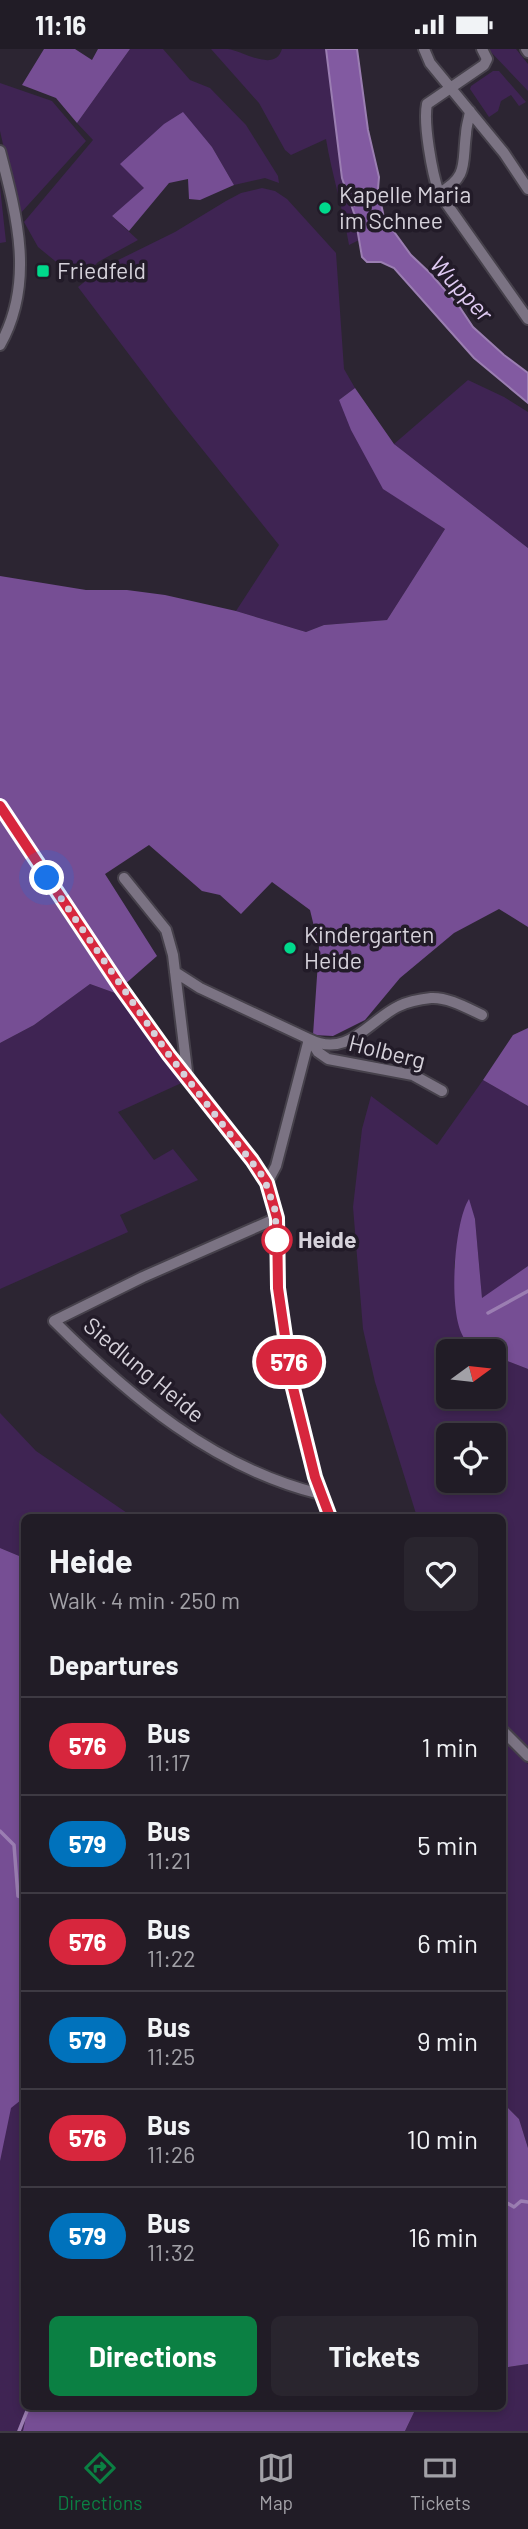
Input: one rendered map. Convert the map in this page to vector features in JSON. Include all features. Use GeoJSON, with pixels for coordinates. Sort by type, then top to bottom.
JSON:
{"type":"FeatureCollection","features":[{"type":"Feature","properties":{"kind":"street"},"geometry":{"type":"LineString","coordinates":[[424,49],[430,63],[504,153],[528,189]]}},
{"type":"Feature","properties":{"kind":"street"},"geometry":{"type":"LineString","coordinates":[[482,49],[486,59],[484,65],[430,99],[426,109],[434,180],[439,193],[528,319]]}},
{"type":"Feature","properties":{"kind":"street"},"geometry":{"type":"LineString","coordinates":[[439,193],[451,186],[464,165],[465,136],[470,111]]}},
{"type":"Feature","properties":{"kind":"street"},"geometry":{"type":"LineString","coordinates":[[0,152],[14,216],[21,277],[15,314],[0,345]]}},
{"type":"Feature","properties":{"kind":"street"},"geometry":{"type":"LineString","coordinates":[[0,806],[121,988],[188,1080],[236,1138],[267,1183],[277,1218],[276,1272],[284,1336],[320,1494],[329,1514]]}},
{"type":"Feature","properties":{"kind":"street"},"geometry":{"type":"LineString","coordinates":[[124,878],[166,930],[173,955],[188,1080]]}},
{"type":"Feature","properties":{"kind":"street"},"geometry":{"type":"LineString","coordinates":[[175,972],[200,988],[309,1039],[276,1166],[267,1183]]}},
{"type":"Feature","properties":{"kind":"street","name":"Holberg"},"geometry":{"type":"LineString","coordinates":[[309,1039],[323,1046],[347,1041],[400,1005],[433,998],[456,1003],[482,1015]]}},
{"type":"Feature","properties":{"kind":"street","name":"Holberg"},"geometry":{"type":"LineString","coordinates":[[309,1039],[318,1052],[328,1059],[413,1075],[442,1091]]}},
{"type":"Feature","properties":{"kind":"street","name":"Siedlung Heide"},"geometry":{"type":"LineString","coordinates":[[277,1218],[177,1261],[54,1321],[117,1381],[179,1430],[246,1467],[288,1486],[320,1494]]}},
{"type":"Feature","properties":{"kind":"street"},"geometry":{"type":"LineString","coordinates":[[506,1734],[528,1756]]}},
{"type":"Feature","properties":{"kind":"shaded area"},"geometry":{"type":"Polygon","coordinates":[[[44,49],[75,49],[92,60],[98,49],[130,49],[77,123],[56,98],[22,85],[44,49]]]}},
{"type":"Feature","properties":{"kind":"shaded area"},"geometry":{"type":"Polygon","coordinates":[[[130,49],[163,49],[190,80],[210,88],[246,125],[278,176],[279,183],[265,178],[234,185],[212,147],[182,113],[144,189],[112,216],[138,240],[98,262],[77,279],[38,247],[24,222],[93,140],[77,123],[130,49]]]}},
{"type":"Feature","properties":{"kind":"shaded area"},"geometry":{"type":"Polygon","coordinates":[[[211,49],[228,49],[266,60],[278,56],[282,49],[326,49],[332,77],[342,178],[355,216],[359,240],[349,245],[326,139],[291,155],[285,150],[259,103],[211,49]]]}},
{"type":"Feature","properties":{"kind":"shaded area"},"geometry":{"type":"Polygon","coordinates":[[[326,49],[357,49],[384,218],[411,255],[459,306],[473,327],[528,373],[528,403],[474,358],[394,268],[381,262],[367,262],[362,257],[355,216],[342,178],[326,49]]]}},
{"type":"Feature","properties":{"kind":"shaded area"},"geometry":{"type":"Polygon","coordinates":[[[488,49],[516,49],[528,64],[528,91],[488,49]]]}},
{"type":"Feature","properties":{"kind":"shaded area"},"geometry":{"type":"Polygon","coordinates":[[[493,71],[499,71],[526,102],[519,106],[511,95],[501,101],[498,111],[489,117],[470,89],[493,71]]]}},
{"type":"Feature","properties":{"kind":"shaded area"},"geometry":{"type":"Polygon","coordinates":[[[0,83],[52,101],[86,141],[19,215],[0,131],[0,83]]]}},
{"type":"Feature","properties":{"kind":"shaded area"},"geometry":{"type":"Polygon","coordinates":[[[183,112],[212,147],[234,185],[200,200],[189,199],[188,179],[169,183],[129,231],[112,216],[144,188],[120,164],[164,124],[183,112]]]}},
{"type":"Feature","properties":{"kind":"shaded area"},"geometry":{"type":"Polygon","coordinates":[[[0,187],[6,242],[0,243],[0,187]]]}},
{"type":"Feature","properties":{"kind":"shaded area"},"geometry":{"type":"Polygon","coordinates":[[[262,188],[275,191],[287,199],[336,253],[344,369],[355,388],[339,400],[384,489],[445,529],[387,620],[324,625],[306,632],[236,611],[279,545],[174,414],[78,287],[102,268],[175,232],[226,201],[241,193],[262,188]]]}},
{"type":"Feature","properties":{"kind":"shaded area"},"geometry":{"type":"Polygon","coordinates":[[[468,380],[528,412],[528,548],[394,444],[468,380]]]}},
{"type":"Feature","properties":{"kind":"shaded area"},"geometry":{"type":"Polygon","coordinates":[[[355,388],[394,444],[528,548],[528,927],[499,909],[454,933],[400,978],[365,1020],[333,1036],[313,1035],[319,947],[310,910],[272,882],[241,914],[220,895],[202,891],[149,845],[105,874],[157,956],[115,993],[90,984],[34,1025],[0,1043],[0,576],[86,590],[127,590],[165,595],[236,611],[306,632],[324,625],[387,620],[445,529],[383,489],[351,430],[339,400],[355,388]]]}},
{"type":"Feature","properties":{"kind":"shaded area"},"geometry":{"type":"Polygon","coordinates":[[[90,984],[115,993],[121,988],[188,1080],[118,1112],[154,1160],[173,1149],[198,1180],[120,1215],[128,1232],[0,1289],[0,1043],[34,1025],[90,984]]]}},
{"type":"Feature","properties":{"kind":"shaded area"},"geometry":{"type":"Polygon","coordinates":[[[528,1028],[528,1106],[483,1080],[513,1035],[528,1028]]]}},
{"type":"Feature","properties":{"kind":"shaded area"},"geometry":{"type":"Polygon","coordinates":[[[483,1080],[528,1106],[528,1266],[482,1299],[475,1219],[468,1201],[460,1226],[454,1267],[473,1339],[436,1339],[436,1409],[506,1409],[506,1361],[528,1369],[528,1747],[506,1725],[506,1514],[416,1514],[375,1382],[363,1329],[353,1207],[362,1129],[371,1096],[437,1145],[483,1080]]]}},
{"type":"Feature","properties":{"kind":"shaded area"},"geometry":{"type":"Polygon","coordinates":[[[469,1199],[475,1219],[482,1298],[528,1266],[528,1369],[506,1361],[506,1339],[465,1339],[459,1328],[454,1291],[456,1248],[469,1199]]]}},
{"type":"Feature","properties":{"kind":"shaded area"},"geometry":{"type":"Polygon","coordinates":[[[0,1413],[36,1451],[129,1514],[21,1514],[21,1557],[0,1548],[0,1413]]]}},
{"type":"Feature","properties":{"kind":"shaded area"},"geometry":{"type":"Polygon","coordinates":[[[0,1548],[21,1557],[21,2100],[11,2108],[0,2161],[0,1548]]]}},
{"type":"Feature","properties":{"kind":"shaded area"},"geometry":{"type":"Polygon","coordinates":[[[506,1743],[528,1764],[528,2148],[519,2119],[506,2106],[506,1743]]]}},
{"type":"Feature","properties":{"kind":"shaded area"},"geometry":{"type":"Polygon","coordinates":[[[21,2038],[21,2410],[27,2410],[23,2431],[0,2431],[0,2076],[21,2038]]]}},
{"type":"Feature","properties":{"kind":"shaded area"},"geometry":{"type":"Polygon","coordinates":[[[506,2106],[519,2119],[528,2148],[528,2364],[506,2367],[506,2106]]]}},
{"type":"Feature","properties":{"kind":"shaded area"},"geometry":{"type":"Polygon","coordinates":[[[528,2364],[528,2431],[405,2431],[415,2410],[506,2410],[506,2367],[528,2364]]]}},
{"type":"Feature","properties":{"kind":"shaded area"},"geometry":{"type":"Polygon","coordinates":[[[27,2410],[415,2410],[405,2431],[23,2431],[27,2410]]]}},
{"type":"Feature","properties":{"kind":"waterway"},"geometry":{"type":"LineString","coordinates":[[488,1313],[528,1291]]}},
{"type":"Feature","properties":{"kind":"waterway"},"geometry":{"type":"LineString","coordinates":[[0,1831],[14,1845],[18,1896],[21,1897]]}},
{"type":"Feature","properties":{"kind":"waterway"},"geometry":{"type":"LineString","coordinates":[[506,2204],[514,2207],[521,2201],[528,2202]]}},
{"type":"Feature","properties":{"kind":"waterway"},"geometry":{"type":"LineString","coordinates":[[19,2431],[27,2410]]}},
{"type":"Feature","properties":{"kind":"bus line","name":"576"},"geometry":{"type":"LineString","coordinates":[[0,806],[121,988],[267,1183],[277,1218],[276,1272],[292,1384],[315,1477],[329,1514]]}},
{"type":"Feature","properties":{"kind":"place","name":"Kapelle Maria im Schnee"},"geometry":{"type":"Point","coordinates":[325,208]}},
{"type":"Feature","properties":{"kind":"place","name":"Friedfeld"},"geometry":{"type":"Point","coordinates":[43,271]}},
{"type":"Feature","properties":{"kind":"place","name":"Kindergarten Heide"},"geometry":{"type":"Point","coordinates":[290,948]}},
{"type":"Feature","properties":{"kind":"place","name":"Heide"},"geometry":{"type":"Point","coordinates":[277,1240]}},
{"type":"Feature","properties":{"kind":"route"},"geometry":{"type":"LineString","coordinates":[[47,878],[169,1055],[264,1178],[277,1218],[277,1243],[277,1240]]}},
{"type":"Feature","properties":{"kind":"water label","name":"Wupper"},"geometry":{"type":"Point","coordinates":[461,289]}}]}
